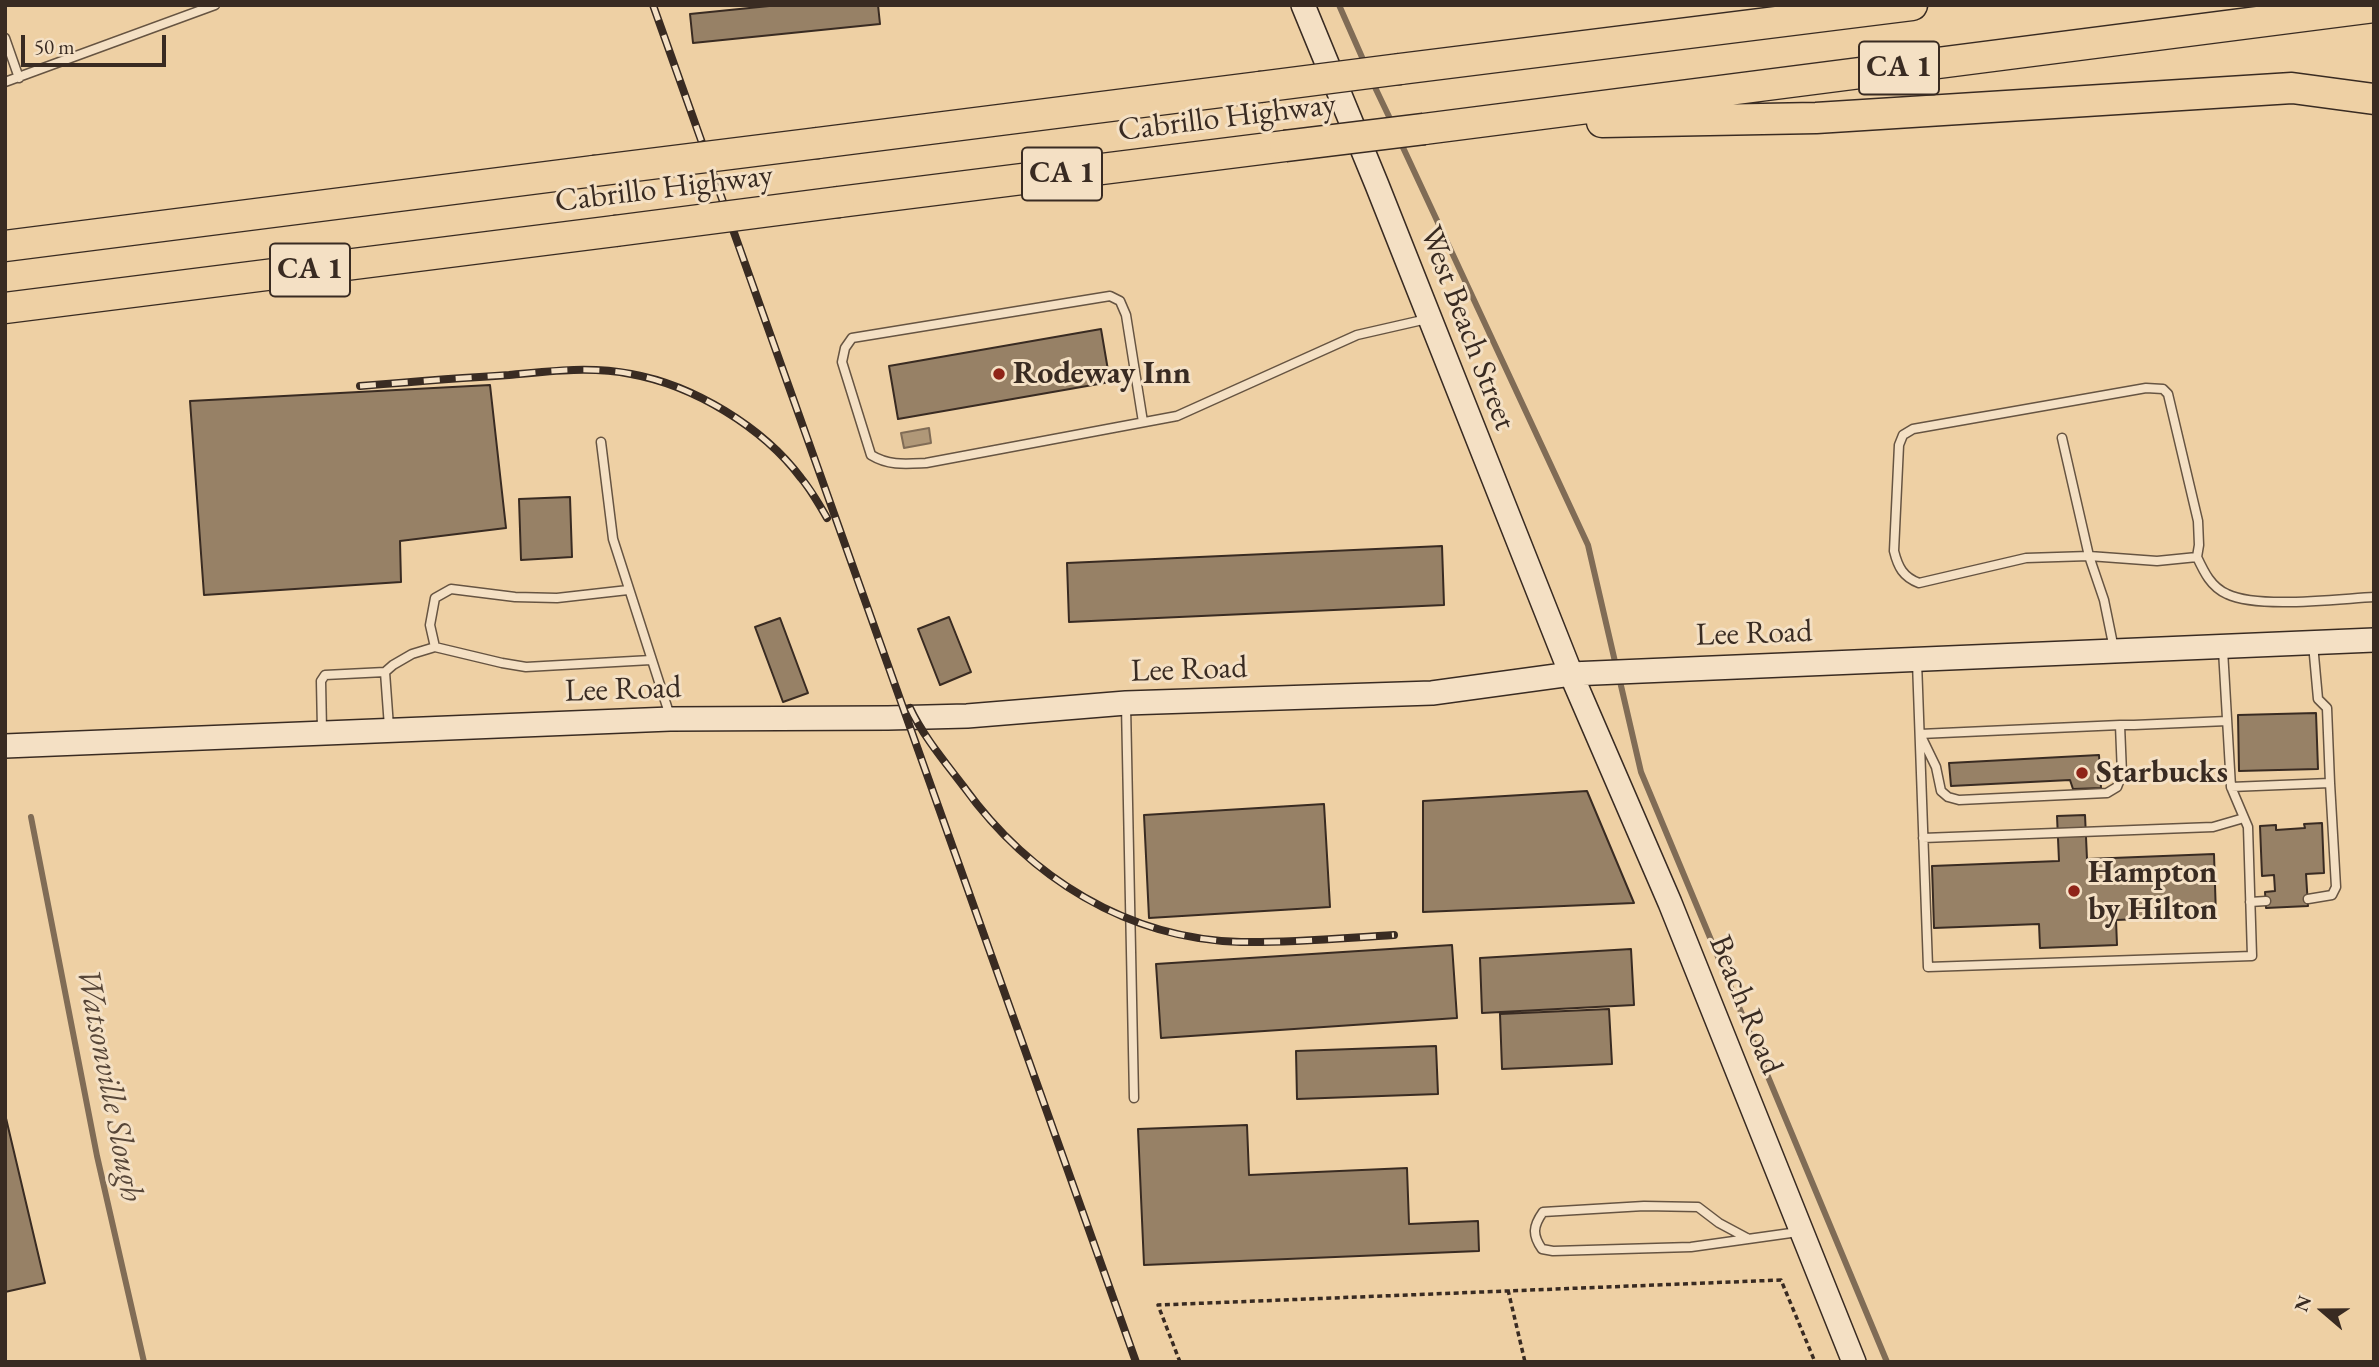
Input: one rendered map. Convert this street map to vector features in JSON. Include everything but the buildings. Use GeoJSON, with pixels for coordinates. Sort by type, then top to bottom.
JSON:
{"type":"FeatureCollection","features":[{"type":"Feature","properties":{"kind":"highway","name":"Cabrillo Highway"},"geometry":{"type":"LineString","coordinates":[[5,246],[1912,5]]}},
{"type":"Feature","properties":{"kind":"highway","name":"Cabrillo Highway"},"geometry":{"type":"LineString","coordinates":[[5,308],[2374,8]]}},
{"type":"Feature","properties":{"kind":"highway"},"geometry":{"type":"LineString","coordinates":[[1455,124],[1816,118],[2292,88],[2374,99]]}},
{"type":"Feature","properties":{"kind":"main road","name":"West Beach Street"},"geometry":{"type":"LineString","coordinates":[[1303,5],[1571,674]]}},
{"type":"Feature","properties":{"kind":"main road","name":"Lee Road"},"geometry":{"type":"LineString","coordinates":[[5,746],[670,719],[931,717],[1126,703],[1432,692],[1571,674],[2374,640]]}},
{"type":"Feature","properties":{"kind":"main road","name":"Beach Road"},"geometry":{"type":"LineString","coordinates":[[1571,674],[1670,902],[1854,1362]]}},
{"type":"Feature","properties":{"kind":"lane"},"geometry":{"type":"LineString","coordinates":[[5,82],[215,5]]}},
{"type":"Feature","properties":{"kind":"lane"},"geometry":{"type":"LineString","coordinates":[[5,38],[19,78]]}},
{"type":"Feature","properties":{"kind":"lane"},"geometry":{"type":"LineString","coordinates":[[1143,422],[1126,315],[1120,300],[1110,296],[852,338],[845,348],[842,362],[871,455],[883,462],[897,465],[926,463],[1177,416],[1357,335],[1430,318]]}},
{"type":"Feature","properties":{"kind":"lane"},"geometry":{"type":"LineString","coordinates":[[2197,557],[2157,561],[2089,556],[2026,558],[1919,583],[1909,579],[1898,566],[1894,551],[1899,445],[1903,435],[1913,429],[2146,388],[2163,389],[2168,394],[2198,521],[2200,545],[2197,557],[2209,580],[2227,594],[2257,602],[2374,597]]}},
{"type":"Feature","properties":{"kind":"lane"},"geometry":{"type":"LineString","coordinates":[[2062,438],[2089,556],[2104,600],[2115,652]]}},
{"type":"Feature","properties":{"kind":"lane"},"geometry":{"type":"LineString","coordinates":[[601,442],[613,539],[670,719]]}},
{"type":"Feature","properties":{"kind":"lane"},"geometry":{"type":"LineString","coordinates":[[435,647],[430,625],[435,598],[451,589],[529,597],[628,590]]}},
{"type":"Feature","properties":{"kind":"lane"},"geometry":{"type":"LineString","coordinates":[[2308,899],[2332,895],[2336,887],[2327,708],[2318,699],[2313,643]]}},
{"type":"Feature","properties":{"kind":"lane"},"geometry":{"type":"LineString","coordinates":[[322,733],[321,681],[325,675],[385,672],[412,654],[435,647],[526,667],[651,660]]}},
{"type":"Feature","properties":{"kind":"lane"},"geometry":{"type":"LineString","coordinates":[[1917,659],[1928,967],[2252,957],[2248,827],[2231,787],[2222,647]]}},
{"type":"Feature","properties":{"kind":"lane"},"geometry":{"type":"LineString","coordinates":[[385,672],[389,730]]}},
{"type":"Feature","properties":{"kind":"lane"},"geometry":{"type":"LineString","coordinates":[[1126,703],[1134,1097]]}},
{"type":"Feature","properties":{"kind":"lane"},"geometry":{"type":"LineString","coordinates":[[1920,734],[2227,721]]}},
{"type":"Feature","properties":{"kind":"lane"},"geometry":{"type":"LineString","coordinates":[[1920,734],[1936,767],[1941,791],[1958,800],[2108,793],[2117,787],[2122,774],[2120,725]]}},
{"type":"Feature","properties":{"kind":"lane"},"geometry":{"type":"LineString","coordinates":[[2231,787],[2330,783]]}},
{"type":"Feature","properties":{"kind":"lane"},"geometry":{"type":"LineString","coordinates":[[1923,838],[2213,827],[2244,818]]}},
{"type":"Feature","properties":{"kind":"lane"},"geometry":{"type":"LineString","coordinates":[[2250,902],[2266,901]]}},
{"type":"Feature","properties":{"kind":"lane"},"geometry":{"type":"LineString","coordinates":[[1747,1238],[1719,1223],[1698,1207],[1644,1206],[1543,1212],[1534,1230],[1535,1240],[1542,1250],[1553,1251],[1691,1247],[1801,1232]]}},
{"type":"Feature","properties":{"kind":"path"},"geometry":{"type":"LineString","coordinates":[[1180,1362],[1158,1305],[1781,1280],[1815,1362]]}},
{"type":"Feature","properties":{"kind":"path"},"geometry":{"type":"LineString","coordinates":[[1508,1290],[1525,1362]]}},
{"type":"Feature","properties":{"kind":"shaded area"},"geometry":{"type":"Polygon","coordinates":[[[929,428],[931,443],[904,448],[901,433],[929,428]]]}},
{"type":"Feature","properties":{"kind":"waterway"},"geometry":{"type":"LineString","coordinates":[[1339,5],[1365,64]]}},
{"type":"Feature","properties":{"kind":"waterway"},"geometry":{"type":"LineString","coordinates":[[1372,81],[1393,125]]}},
{"type":"Feature","properties":{"kind":"waterway"},"geometry":{"type":"LineString","coordinates":[[1400,141],[1588,545],[1616,666]]}},
{"type":"Feature","properties":{"kind":"waterway"},"geometry":{"type":"LineString","coordinates":[[1619,677],[1641,772],[1887,1362]]}},
{"type":"Feature","properties":{"kind":"waterway","name":"Watsonville Slough"},"geometry":{"type":"LineString","coordinates":[[31,817],[97,1156],[144,1362]]}},
{"type":"Feature","properties":{"kind":"railway"},"geometry":{"type":"LineString","coordinates":[[653,5],[1136,1362]]}},
{"type":"Feature","properties":{"kind":"railway"},"geometry":{"type":"LineString","coordinates":[[360,386],[570,370],[601,370],[655,380],[702,398],[725,411],[767,442],[805,483],[827,518]]}},
{"type":"Feature","properties":{"kind":"railway"},"geometry":{"type":"LineString","coordinates":[[910,708],[928,739],[964,787],[1019,849],[1050,875],[1084,897],[1120,915],[1159,929],[1199,938],[1241,942],[1394,935]]}},
{"type":"Feature","properties":{"kind":"place","name":"Rodeway Inn"},"geometry":{"type":"Point","coordinates":[999,374]}},
{"type":"Feature","properties":{"kind":"place","name":"Starbucks"},"geometry":{"type":"Point","coordinates":[2082,773]}},
{"type":"Feature","properties":{"kind":"place","name":"Hampton by Hilton"},"geometry":{"type":"Point","coordinates":[2074,891]}}]}
